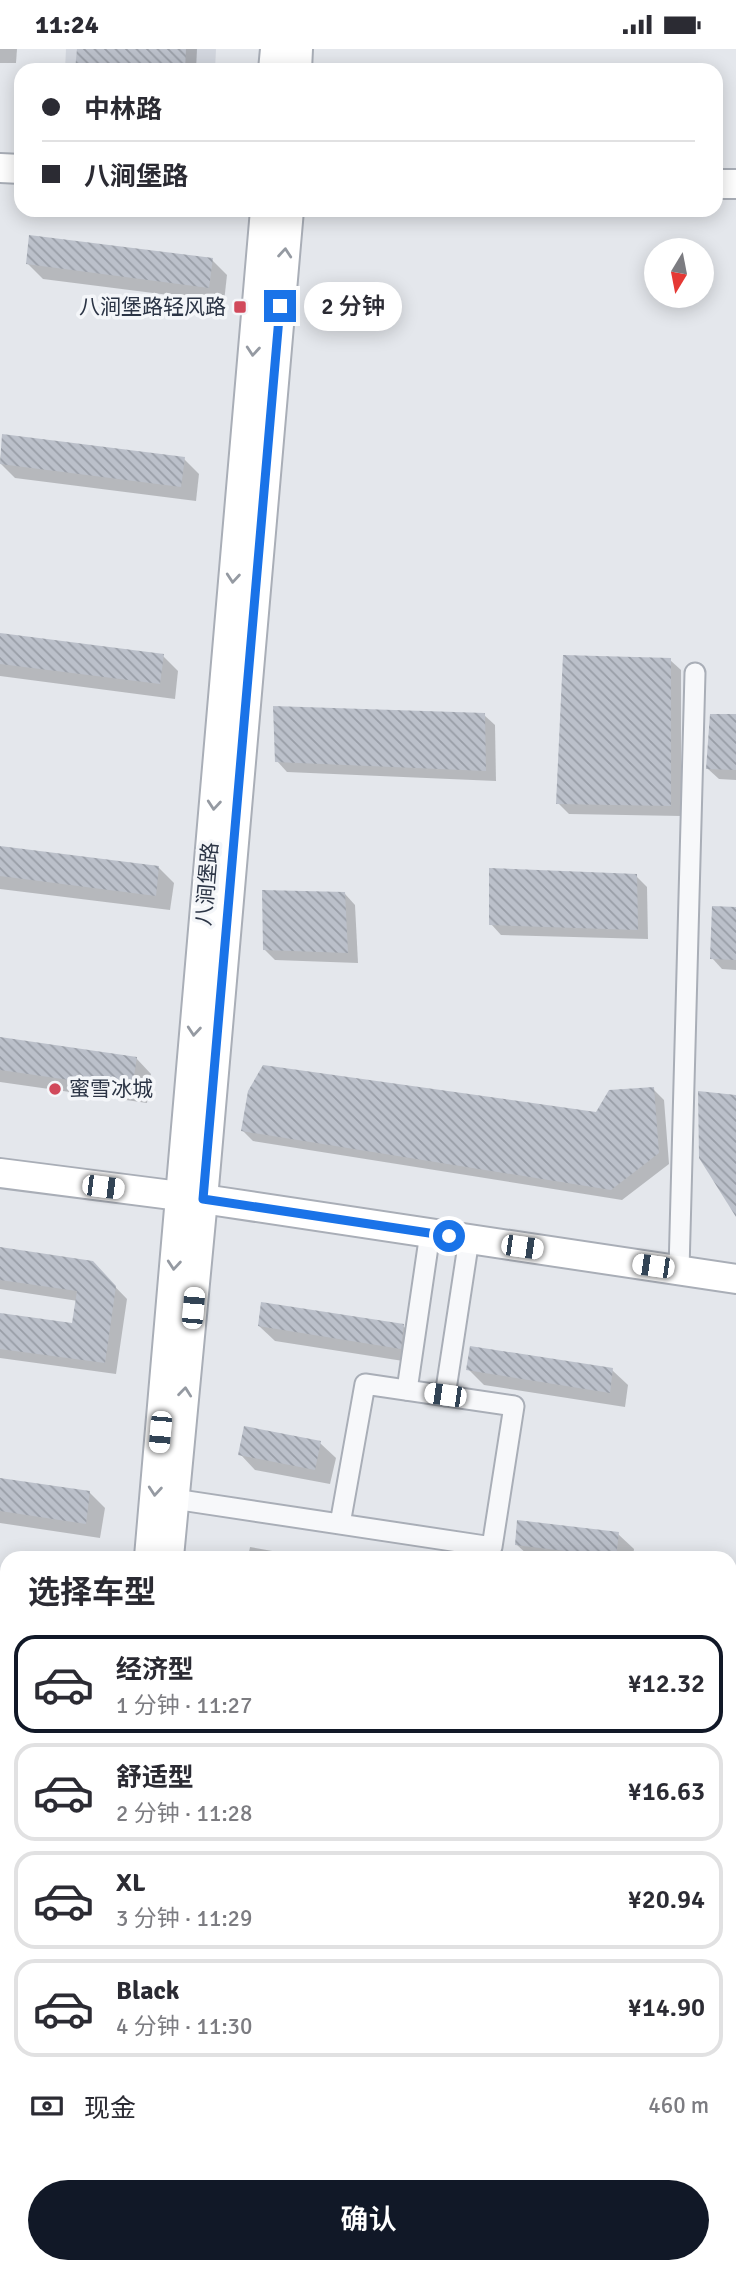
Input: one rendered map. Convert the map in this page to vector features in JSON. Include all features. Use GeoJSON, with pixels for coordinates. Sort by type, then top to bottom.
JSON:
{"type":"FeatureCollection","features":[{"type":"Feature","properties":{"kind":"street","name":"八涧堡路"},"geometry":{"type":"LineString","coordinates":[[170,1551],[192,1198],[264,217]]}},
{"type":"Feature","properties":{"kind":"street","name":"八涧堡路"},"geometry":{"type":"LineString","coordinates":[[150,1551],[192,1198],[288,217]]}},
{"type":"Feature","properties":{"kind":"street"},"geometry":{"type":"LineString","coordinates":[[680,1270],[695,673]]}},
{"type":"Feature","properties":{"kind":"street"},"geometry":{"type":"LineString","coordinates":[[0,1173],[192,1198],[736,1279]]}},
{"type":"Feature","properties":{"kind":"street"},"geometry":{"type":"LineString","coordinates":[[407,1390],[430,1233]]}},
{"type":"Feature","properties":{"kind":"street"},"geometry":{"type":"LineString","coordinates":[[445,1395],[469,1239]]}},
{"type":"Feature","properties":{"kind":"street"},"geometry":{"type":"LineString","coordinates":[[174,1499],[492,1547],[514,1406],[365,1384],[340,1524]]}},
{"type":"Feature","properties":{"kind":"shaded area"},"geometry":{"type":"Polygon","coordinates":[[[66,49],[216,49],[215,63],[65,63],[66,49]]]}},
{"type":"Feature","properties":{"kind":"building"},"geometry":{"type":"Polygon","coordinates":[[[77,49],[186,49],[185,63],[76,63],[77,49]]]}},
{"type":"Feature","properties":{"kind":"building"},"geometry":{"type":"Polygon","coordinates":[[[29,235],[213,258],[209,288],[26,264],[29,235]]]}},
{"type":"Feature","properties":{"kind":"building"},"geometry":{"type":"Polygon","coordinates":[[[2,434],[185,457],[181,487],[0,464],[2,434]]]}},
{"type":"Feature","properties":{"kind":"building"},"geometry":{"type":"Polygon","coordinates":[[[0,633],[164,654],[160,684],[0,664],[0,633]]]}},
{"type":"Feature","properties":{"kind":"building"},"geometry":{"type":"Polygon","coordinates":[[[563,655],[671,658],[671,806],[556,804],[563,655]]]}},
{"type":"Feature","properties":{"kind":"building"},"geometry":{"type":"Polygon","coordinates":[[[273,706],[485,713],[486,771],[275,762],[273,706]]]}},
{"type":"Feature","properties":{"kind":"building"},"geometry":{"type":"Polygon","coordinates":[[[710,714],[736,714],[736,770],[706,769],[710,714]]]}},
{"type":"Feature","properties":{"kind":"building"},"geometry":{"type":"Polygon","coordinates":[[[0,846],[159,866],[156,896],[0,876],[0,846]]]}},
{"type":"Feature","properties":{"kind":"building"},"geometry":{"type":"Polygon","coordinates":[[[489,868],[637,874],[638,930],[489,925],[489,868]]]}},
{"type":"Feature","properties":{"kind":"building"},"geometry":{"type":"Polygon","coordinates":[[[262,890],[345,892],[348,953],[263,950],[262,890]]]}},
{"type":"Feature","properties":{"kind":"building"},"geometry":{"type":"Polygon","coordinates":[[[712,906],[736,907],[736,960],[710,959],[712,906]]]}},
{"type":"Feature","properties":{"kind":"building"},"geometry":{"type":"Polygon","coordinates":[[[0,1037],[137,1057],[132,1089],[0,1070],[0,1037]]]}},
{"type":"Feature","properties":{"kind":"building"},"geometry":{"type":"Polygon","coordinates":[[[263,1065],[596,1112],[609,1090],[654,1087],[659,1153],[611,1190],[241,1131],[248,1091],[263,1065]]]}},
{"type":"Feature","properties":{"kind":"building"},"geometry":{"type":"Polygon","coordinates":[[[698,1091],[736,1095],[736,1217],[699,1158],[698,1091]]]}},
{"type":"Feature","properties":{"kind":"building"},"geometry":{"type":"Polygon","coordinates":[[[0,1247],[93,1261],[116,1286],[105,1363],[0,1349],[0,1313],[72,1323],[77,1291],[0,1280],[0,1247]]]}},
{"type":"Feature","properties":{"kind":"building"},"geometry":{"type":"Polygon","coordinates":[[[261,1302],[404,1324],[401,1349],[258,1326],[261,1302]]]}},
{"type":"Feature","properties":{"kind":"building"},"geometry":{"type":"Polygon","coordinates":[[[470,1346],[613,1368],[610,1393],[466,1370],[470,1346]]]}},
{"type":"Feature","properties":{"kind":"building"},"geometry":{"type":"Polygon","coordinates":[[[244,1426],[321,1441],[315,1470],[238,1455],[244,1426]]]}},
{"type":"Feature","properties":{"kind":"building"},"geometry":{"type":"Polygon","coordinates":[[[0,1478],[90,1491],[86,1524],[0,1511],[0,1478]]]}},
{"type":"Feature","properties":{"kind":"building"},"geometry":{"type":"Polygon","coordinates":[[[517,1520],[619,1532],[617,1551],[566,1551],[515,1545],[517,1520]]]}},
{"type":"Feature","properties":{"kind":"place","name":"八涧堡路轻风路"},"geometry":{"type":"Point","coordinates":[240,307]}},
{"type":"Feature","properties":{"kind":"place","name":"蜜雪冰城"},"geometry":{"type":"Point","coordinates":[55,1089]}},
{"type":"Feature","properties":{"kind":"route"},"geometry":{"type":"LineString","coordinates":[[280,306],[203,1199],[449,1236]]}}]}
